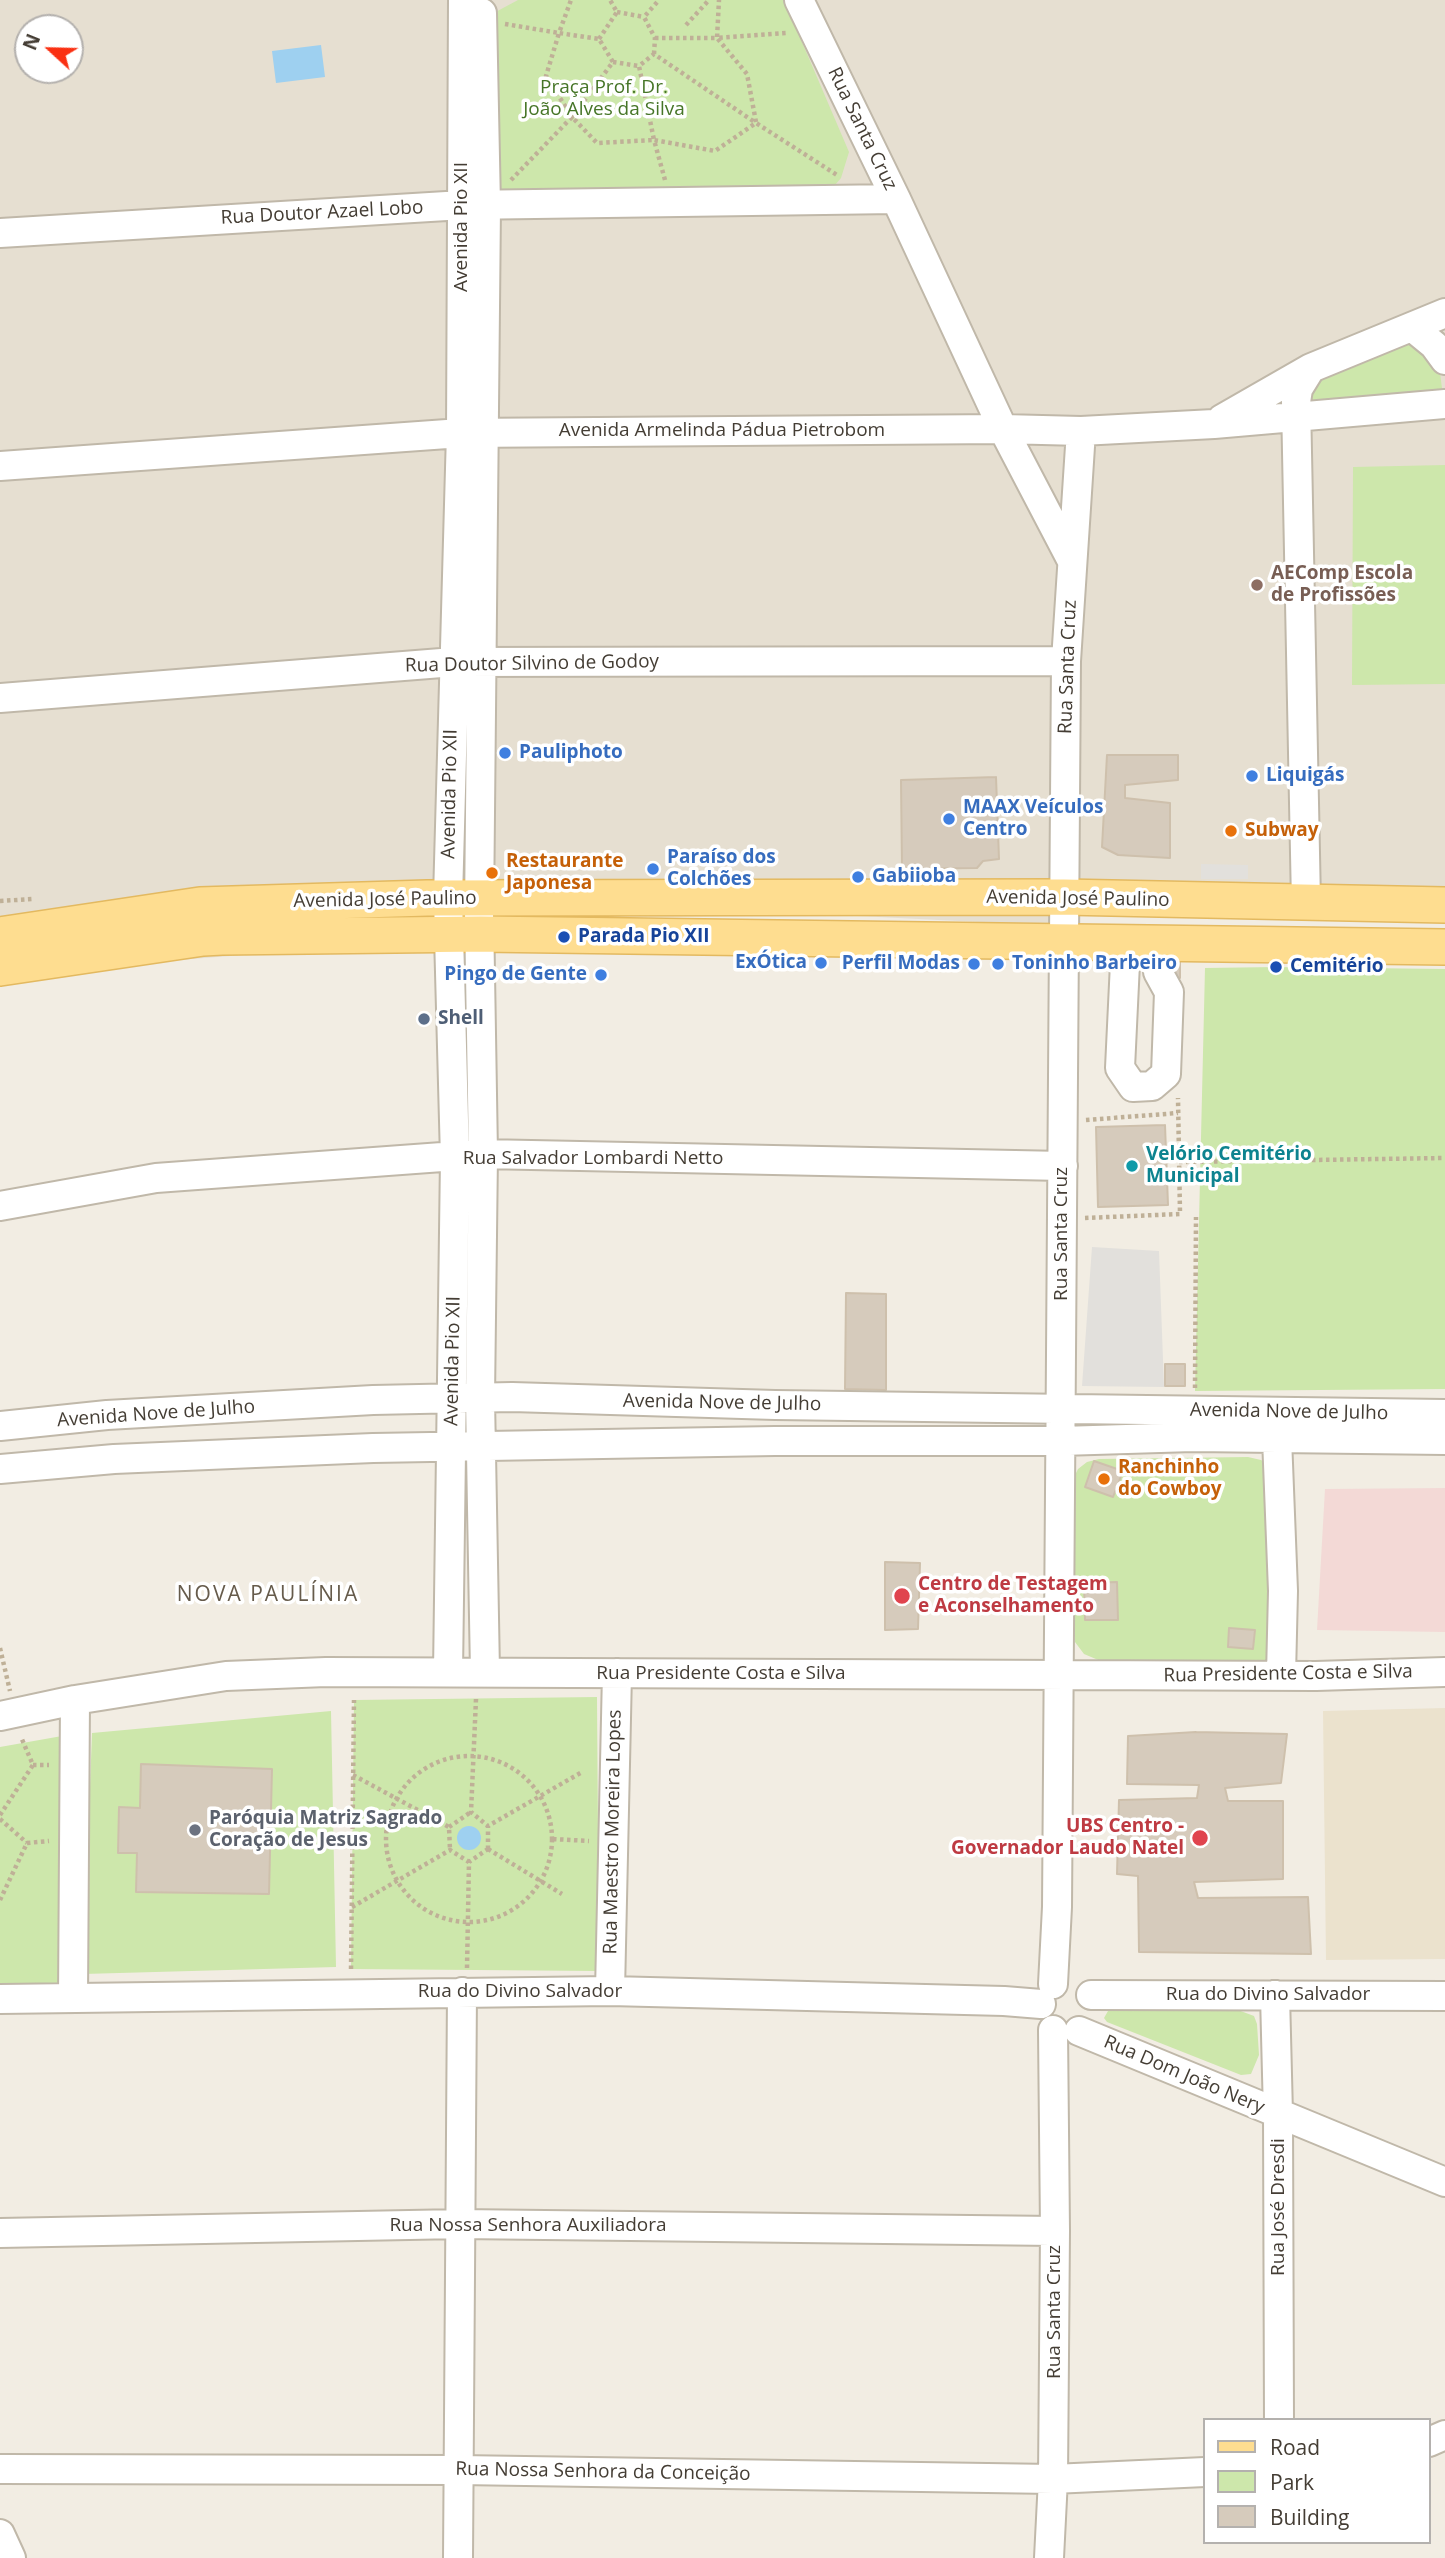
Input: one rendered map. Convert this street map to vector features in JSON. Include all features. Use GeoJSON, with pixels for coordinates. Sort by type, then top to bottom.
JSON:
{"type":"FeatureCollection","features":[{"type":"Feature","properties":{"kind":"main road","name":"Avenida José Paulino"},"geometry":{"type":"LineString","coordinates":[[0,935],[200,905],[464,898],[1064,897],[1445,905]]}},
{"type":"Feature","properties":{"kind":"main road","name":"Avenida José Paulino"},"geometry":{"type":"LineString","coordinates":[[0,968],[203,938],[465,934],[1445,947]]}},
{"type":"Feature","properties":{"kind":"street","name":"Avenida Pio XII"},"geometry":{"type":"LineString","coordinates":[[463,0],[475,205]]}},
{"type":"Feature","properties":{"kind":"street","name":"Avenida Pio XII"},"geometry":{"type":"LineString","coordinates":[[464,898],[482,662],[472,433],[475,205],[482,0]]}},
{"type":"Feature","properties":{"kind":"street","name":"Rua Santa Cruz"},"geometry":{"type":"LineString","coordinates":[[799,0],[896,199],[1003,429],[1072,561]]}},
{"type":"Feature","properties":{"kind":"street","name":"Rua Doutor Azael Lobo"},"geometry":{"type":"LineString","coordinates":[[0,233],[475,205],[896,199]]}},
{"type":"Feature","properties":{"kind":"street"},"geometry":{"type":"LineString","coordinates":[[1214,424],[1311,368],[1445,313]]}},
{"type":"Feature","properties":{"kind":"street"},"geometry":{"type":"LineString","coordinates":[[1412,327],[1434,345],[1445,360]]}},
{"type":"Feature","properties":{"kind":"street"},"geometry":{"type":"LineString","coordinates":[[1306,903],[1296,415],[1298,389],[1311,368]]}},
{"type":"Feature","properties":{"kind":"street","name":"Avenida Armelinda Pádua Pietrobom"},"geometry":{"type":"LineString","coordinates":[[0,466],[472,433],[1003,429],[1081,431],[1214,424],[1445,404]]}},
{"type":"Feature","properties":{"kind":"street","name":"Rua Santa Cruz"},"geometry":{"type":"LineString","coordinates":[[1049,2558],[1053,2479],[1055,2067],[1068,2031],[1086,2026],[1093,2011],[1065,1991],[1058,1907],[1066,661],[1081,431]]}},
{"type":"Feature","properties":{"kind":"street","name":"Avenida Pio XII"},"geometry":{"type":"LineString","coordinates":[[472,433],[454,662],[465,934],[481,1023],[483,1154],[480,1686]]}},
{"type":"Feature","properties":{"kind":"street","name":"Rua Doutor Silvino de Godoy"},"geometry":{"type":"LineString","coordinates":[[0,698],[454,662],[1066,661]]}},
{"type":"Feature","properties":{"kind":"street","name":"Avenida Pio XII"},"geometry":{"type":"LineString","coordinates":[[448,1672],[455,1158],[451,1024],[465,934]]}},
{"type":"Feature","properties":{"kind":"street"},"geometry":{"type":"LineString","coordinates":[[451,1024],[481,1023]]}},
{"type":"Feature","properties":{"kind":"street","name":"Rua Salvador Lombardi Netto"},"geometry":{"type":"LineString","coordinates":[[0,1206],[156,1178],[483,1154],[1063,1166]]}},
{"type":"Feature","properties":{"kind":"street","name":"Avenida Nove de Julho"},"geometry":{"type":"LineString","coordinates":[[0,1426],[107,1415],[480,1398],[1445,1414]]}},
{"type":"Feature","properties":{"kind":"street","name":"Avenida Nove de Julho"},"geometry":{"type":"LineString","coordinates":[[0,1469],[114,1459],[373,1448],[775,1441],[1061,1441],[1193,1437],[1445,1440]]}},
{"type":"Feature","properties":{"kind":"street"},"geometry":{"type":"LineString","coordinates":[[1278,1438],[1283,1591],[1281,1675]]}},
{"type":"Feature","properties":{"kind":"street","name":"Rua Presidente Costa e Silva"},"geometry":{"type":"LineString","coordinates":[[0,1716],[75,1700],[226,1676],[326,1672],[448,1672],[480,1686],[617,1673],[1281,1675],[1445,1672]]}},
{"type":"Feature","properties":{"kind":"street","name":"Rua Maestro Moreira Lopes"},"geometry":{"type":"LineString","coordinates":[[610,1991],[617,1673]]}},
{"type":"Feature","properties":{"kind":"street"},"geometry":{"type":"LineString","coordinates":[[73,1997],[75,1700]]}},
{"type":"Feature","properties":{"kind":"street"},"geometry":{"type":"LineString","coordinates":[[458,2558],[465,1983]]}},
{"type":"Feature","properties":{"kind":"street","name":"Rua do Divino Salvador"},"geometry":{"type":"LineString","coordinates":[[0,1999],[465,1983],[610,1991],[1004,2001],[1065,1991],[1445,1996]]}},
{"type":"Feature","properties":{"kind":"street"},"geometry":{"type":"LineString","coordinates":[[1065,1991],[1042,2016],[1068,2031]]}},
{"type":"Feature","properties":{"kind":"street","name":"Rua José Dresdi"},"geometry":{"type":"LineString","coordinates":[[1275,1995],[1279,2418]]}},
{"type":"Feature","properties":{"kind":"street","name":"Rua Dom João Nery"},"geometry":{"type":"LineString","coordinates":[[1068,2031],[1445,2182]]}},
{"type":"Feature","properties":{"kind":"street","name":"Rua Nossa Senhora Auxiliadora"},"geometry":{"type":"LineString","coordinates":[[0,2233],[460,2224],[1055,2231]]}},
{"type":"Feature","properties":{"kind":"street","name":"Rua Nossa Senhora da Conceição"},"geometry":{"type":"LineString","coordinates":[[0,2469],[459,2470],[1053,2479],[1204,2472]]}},
{"type":"Feature","properties":{"kind":"street"},"geometry":{"type":"LineString","coordinates":[[0,2534],[12,2558]]}},
{"type":"Feature","properties":{"kind":"path"},"geometry":{"type":"LineString","coordinates":[[571,0],[546,76],[572,117],[597,143],[654,140],[715,151],[756,123]]}},
{"type":"Feature","properties":{"kind":"path"},"geometry":{"type":"LineString","coordinates":[[610,0],[617,12],[644,17]]}},
{"type":"Feature","properties":{"kind":"path"},"geometry":{"type":"LineString","coordinates":[[644,17],[659,0]]}},
{"type":"Feature","properties":{"kind":"path"},"geometry":{"type":"LineString","coordinates":[[686,24],[709,0]]}},
{"type":"Feature","properties":{"kind":"path"},"geometry":{"type":"LineString","coordinates":[[719,0],[717,38],[747,74],[756,123]]}},
{"type":"Feature","properties":{"kind":"path"},"geometry":{"type":"LineString","coordinates":[[599,39],[617,12]]}},
{"type":"Feature","properties":{"kind":"path"},"geometry":{"type":"LineString","coordinates":[[599,39],[613,62],[639,66],[654,54],[655,38],[644,17]]}},
{"type":"Feature","properties":{"kind":"path"},"geometry":{"type":"LineString","coordinates":[[504,24],[599,39]]}},
{"type":"Feature","properties":{"kind":"path"},"geometry":{"type":"LineString","coordinates":[[655,38],[717,38],[786,33]]}},
{"type":"Feature","properties":{"kind":"path"},"geometry":{"type":"LineString","coordinates":[[654,54],[841,177]]}},
{"type":"Feature","properties":{"kind":"path"},"geometry":{"type":"LineString","coordinates":[[508,183],[572,117],[613,62]]}},
{"type":"Feature","properties":{"kind":"path"},"geometry":{"type":"LineString","coordinates":[[639,66],[654,140],[671,203]]}},
{"type":"Feature","properties":{"kind":"path"},"geometry":{"type":"LineString","coordinates":[[1082,1230],[1082,1218],[1180,1214],[1178,1090]]}},
{"type":"Feature","properties":{"kind":"path"},"geometry":{"type":"LineString","coordinates":[[1146,1102],[1146,1115]]}},
{"type":"Feature","properties":{"kind":"path"},"geometry":{"type":"LineString","coordinates":[[1082,1121],[1178,1112]]}},
{"type":"Feature","properties":{"kind":"path"},"geometry":{"type":"LineString","coordinates":[[1179,1162],[1445,1158]]}},
{"type":"Feature","properties":{"kind":"path"},"geometry":{"type":"LineString","coordinates":[[1195,1391],[1196,1217]]}},
{"type":"Feature","properties":{"kind":"path"},"geometry":{"type":"LineString","coordinates":[[471,1812],[480,1686]]}},
{"type":"Feature","properties":{"kind":"path"},"geometry":{"type":"LineString","coordinates":[[351,1969],[354,1700]]}},
{"type":"Feature","properties":{"kind":"path"},"geometry":{"type":"LineString","coordinates":[[23,1743],[33,1765]]}},
{"type":"Feature","properties":{"kind":"path"},"geometry":{"type":"LineString","coordinates":[[474,1756],[492,1759],[506,1764],[531,1783],[541,1796],[547,1808],[553,1839],[551,1854],[541,1882],[531,1895],[507,1914],[492,1920],[468,1923],[447,1920],[433,1915],[408,1896],[397,1881],[387,1856],[386,1840],[391,1810],[407,1783],[432,1765],[446,1759],[474,1756]]}},
{"type":"Feature","properties":{"kind":"path"},"geometry":{"type":"LineString","coordinates":[[33,1765],[57,1765]]}},
{"type":"Feature","properties":{"kind":"path"},"geometry":{"type":"LineString","coordinates":[[33,1765],[0,1817],[27,1843],[57,1840]]}},
{"type":"Feature","properties":{"kind":"path"},"geometry":{"type":"LineString","coordinates":[[488,1826],[582,1772]]}},
{"type":"Feature","properties":{"kind":"path"},"geometry":{"type":"LineString","coordinates":[[354,1775],[449,1827]]}},
{"type":"Feature","properties":{"kind":"path"},"geometry":{"type":"LineString","coordinates":[[471,1812],[488,1826]]}},
{"type":"Feature","properties":{"kind":"path"},"geometry":{"type":"LineString","coordinates":[[449,1827],[471,1812]]}},
{"type":"Feature","properties":{"kind":"path"},"geometry":{"type":"LineString","coordinates":[[488,1826],[488,1849]]}},
{"type":"Feature","properties":{"kind":"path"},"geometry":{"type":"LineString","coordinates":[[449,1827],[450,1850]]}},
{"type":"Feature","properties":{"kind":"path"},"geometry":{"type":"LineString","coordinates":[[553,1839],[590,1841]]}},
{"type":"Feature","properties":{"kind":"path"},"geometry":{"type":"LineString","coordinates":[[0,1900],[27,1843]]}},
{"type":"Feature","properties":{"kind":"path"},"geometry":{"type":"LineString","coordinates":[[469,1862],[488,1849]]}},
{"type":"Feature","properties":{"kind":"path"},"geometry":{"type":"LineString","coordinates":[[488,1849],[562,1894]]}},
{"type":"Feature","properties":{"kind":"path"},"geometry":{"type":"LineString","coordinates":[[351,1907],[450,1850]]}},
{"type":"Feature","properties":{"kind":"path"},"geometry":{"type":"LineString","coordinates":[[450,1850],[469,1862]]}},
{"type":"Feature","properties":{"kind":"path"},"geometry":{"type":"LineString","coordinates":[[465,1983],[469,1862]]}},
{"type":"Feature","properties":{"kind":"shaded area"},"geometry":{"type":"Polygon","coordinates":[[[0,0],[1445,0],[1445,887],[1081,894],[1080,927],[676,907],[358,946],[64,969],[0,981],[0,0]]]}},
{"type":"Feature","properties":{"kind":"shaded area"},"geometry":{"type":"Polygon","coordinates":[[[1201,864],[1248,865],[1248,879],[1201,879],[1201,864]]]}},
{"type":"Feature","properties":{"kind":"shaded area"},"geometry":{"type":"Polygon","coordinates":[[[1092,1247],[1159,1251],[1164,1387],[1082,1386],[1092,1247]]]}},
{"type":"Feature","properties":{"kind":"shaded area"},"geometry":{"type":"Polygon","coordinates":[[[1445,1488],[1445,1632],[1317,1630],[1325,1489],[1445,1488]]]}},
{"type":"Feature","properties":{"kind":"shaded area"},"geometry":{"type":"Polygon","coordinates":[[[1445,1708],[1445,1959],[1326,1960],[1323,1711],[1445,1708]]]}},
{"type":"Feature","properties":{"kind":"green space","name":"Praça Prof. Dr. João Alves da Silva"},"geometry":{"type":"Polygon","coordinates":[[[518,0],[784,0],[849,152],[841,178],[829,192],[492,200],[490,15],[518,0]]]}},
{"type":"Feature","properties":{"kind":"green space"},"geometry":{"type":"Polygon","coordinates":[[[1417,339],[1439,365],[1443,396],[1302,403],[1308,384],[1417,339]]]}},
{"type":"Feature","properties":{"kind":"green space"},"geometry":{"type":"Polygon","coordinates":[[[1445,465],[1445,684],[1352,685],[1353,467],[1445,465]]]}},
{"type":"Feature","properties":{"kind":"green space"},"geometry":{"type":"Polygon","coordinates":[[[1205,968],[1445,969],[1445,1389],[1195,1391],[1205,968]]]}},
{"type":"Feature","properties":{"kind":"green space"},"geometry":{"type":"Polygon","coordinates":[[[1248,1457],[1261,1460],[1270,1466],[1269,1657],[1264,1662],[1103,1662],[1084,1654],[1075,1642],[1073,1625],[1073,1479],[1078,1469],[1087,1462],[1099,1459],[1248,1457]]]}},
{"type":"Feature","properties":{"kind":"green space"},"geometry":{"type":"Polygon","coordinates":[[[597,1697],[599,1971],[351,1969],[354,1700],[597,1697]]]}},
{"type":"Feature","properties":{"kind":"green space"},"geometry":{"type":"Polygon","coordinates":[[[331,1711],[336,1967],[83,1974],[92,1733],[331,1711]]]}},
{"type":"Feature","properties":{"kind":"green space"},"geometry":{"type":"Polygon","coordinates":[[[62,1736],[60,1983],[0,1984],[0,1747],[62,1736]]]}},
{"type":"Feature","properties":{"kind":"green space"},"geometry":{"type":"Polygon","coordinates":[[[1238,2010],[1254,2016],[1257,2024],[1259,2055],[1251,2074],[1241,2075],[1107,2022],[1104,2018],[1108,2011],[1238,2010]]]}},
{"type":"Feature","properties":{"kind":"water"},"geometry":{"type":"Polygon","coordinates":[[[321,45],[325,77],[276,83],[272,51],[321,45]]]}},
{"type":"Feature","properties":{"kind":"water"},"geometry":{"type":"Polygon","coordinates":[[[469,1826],[478,1829],[481,1838],[478,1847],[469,1850],[460,1847],[457,1838],[460,1829],[469,1826]]]}},
{"type":"Feature","properties":{"kind":"building"},"geometry":{"type":"Polygon","coordinates":[[[1107,755],[1178,755],[1178,780],[1125,785],[1125,798],[1170,803],[1170,858],[1118,855],[1102,847],[1107,755]]]}},
{"type":"Feature","properties":{"kind":"building","name":"MAAX Veículos Centro"},"geometry":{"type":"Polygon","coordinates":[[[996,777],[999,859],[983,861],[977,868],[902,869],[901,780],[996,777]]]}},
{"type":"Feature","properties":{"kind":"building"},"geometry":{"type":"Polygon","coordinates":[[[1180,960],[1180,978],[1171,978],[1170,961],[1180,960]]]}},
{"type":"Feature","properties":{"kind":"building","name":"Velório Cemitério Municipal"},"geometry":{"type":"Polygon","coordinates":[[[1165,1125],[1168,1205],[1098,1207],[1096,1127],[1165,1125]]]}},
{"type":"Feature","properties":{"kind":"building"},"geometry":{"type":"Polygon","coordinates":[[[846,1293],[886,1294],[886,1390],[845,1389],[846,1293]]]}},
{"type":"Feature","properties":{"kind":"building"},"geometry":{"type":"Polygon","coordinates":[[[1165,1364],[1185,1364],[1185,1386],[1165,1386],[1165,1364]]]}},
{"type":"Feature","properties":{"kind":"building","name":"Ranchinho do Cowboy"},"geometry":{"type":"Polygon","coordinates":[[[1094,1461],[1123,1471],[1113,1497],[1085,1487],[1094,1461]]]}},
{"type":"Feature","properties":{"kind":"building","name":"Centro de Testagem e Aconselhamento"},"geometry":{"type":"Polygon","coordinates":[[[885,1562],[920,1563],[918,1629],[885,1630],[885,1562]]]}},
{"type":"Feature","properties":{"kind":"building"},"geometry":{"type":"Polygon","coordinates":[[[1117,1582],[1118,1620],[1085,1620],[1084,1583],[1117,1582]]]}},
{"type":"Feature","properties":{"kind":"building"},"geometry":{"type":"Polygon","coordinates":[[[1229,1628],[1255,1630],[1253,1649],[1228,1647],[1229,1628]]]}},
{"type":"Feature","properties":{"kind":"building","name":"UBS Centro - Governador Laudo Natel"},"geometry":{"type":"Polygon","coordinates":[[[1196,1732],[1287,1734],[1281,1783],[1225,1788],[1228,1801],[1283,1801],[1283,1879],[1194,1882],[1198,1898],[1308,1897],[1311,1954],[1139,1952],[1138,1876],[1117,1874],[1119,1800],[1197,1798],[1199,1785],[1127,1784],[1128,1736],[1196,1732]]]}},
{"type":"Feature","properties":{"kind":"building","name":"Paróquia Matriz Sagrado Coração de Jesus"},"geometry":{"type":"Polygon","coordinates":[[[141,1764],[272,1769],[269,1894],[136,1892],[137,1853],[118,1853],[119,1807],[140,1808],[141,1764]]]}},
{"type":"Feature","properties":{"kind":"place","name":"AEComp Escola de Profissões"},"geometry":{"type":"Point","coordinates":[1257,585]}},
{"type":"Feature","properties":{"kind":"place","name":"Pauliphoto"},"geometry":{"type":"Point","coordinates":[505,753]}},
{"type":"Feature","properties":{"kind":"place","name":"Liquigás"},"geometry":{"type":"Point","coordinates":[1252,776]}},
{"type":"Feature","properties":{"kind":"place","name":"MAAX Veículos Centro"},"geometry":{"type":"Point","coordinates":[949,819]}},
{"type":"Feature","properties":{"kind":"place","name":"Subway"},"geometry":{"type":"Point","coordinates":[1231,831]}},
{"type":"Feature","properties":{"kind":"place","name":"Paraíso dos Colchões"},"geometry":{"type":"Point","coordinates":[653,869]}},
{"type":"Feature","properties":{"kind":"place","name":"Restaurante Japonesa"},"geometry":{"type":"Point","coordinates":[492,873]}},
{"type":"Feature","properties":{"kind":"place","name":"Gabiioba"},"geometry":{"type":"Point","coordinates":[858,877]}},
{"type":"Feature","properties":{"kind":"place","name":"Parada Pio XII"},"geometry":{"type":"Point","coordinates":[564,937]}},
{"type":"Feature","properties":{"kind":"place","name":"ExÓtica"},"geometry":{"type":"Point","coordinates":[821,963]}},
{"type":"Feature","properties":{"kind":"place","name":"Perfil Modas"},"geometry":{"type":"Point","coordinates":[974,964]}},
{"type":"Feature","properties":{"kind":"place","name":"Toninho Barbeiro"},"geometry":{"type":"Point","coordinates":[998,964]}},
{"type":"Feature","properties":{"kind":"place","name":"Cemitério"},"geometry":{"type":"Point","coordinates":[1276,967]}},
{"type":"Feature","properties":{"kind":"place","name":"Pingo de Gente"},"geometry":{"type":"Point","coordinates":[601,975]}},
{"type":"Feature","properties":{"kind":"place","name":"Shell"},"geometry":{"type":"Point","coordinates":[424,1019]}},
{"type":"Feature","properties":{"kind":"place","name":"Velório Cemitério Municipal"},"geometry":{"type":"Point","coordinates":[1132,1166]}},
{"type":"Feature","properties":{"kind":"place","name":"Ranchinho do Cowboy"},"geometry":{"type":"Point","coordinates":[1104,1479]}},
{"type":"Feature","properties":{"kind":"place","name":"Centro de Testagem e Aconselhamento"},"geometry":{"type":"Point","coordinates":[902,1596]}},
{"type":"Feature","properties":{"kind":"place","name":"Paróquia Matriz Sagrado Coração de Jesus"},"geometry":{"type":"Point","coordinates":[195,1830]}},
{"type":"Feature","properties":{"kind":"place","name":"UBS Centro - Governador Laudo Natel"},"geometry":{"type":"Point","coordinates":[1200,1838]}},
{"type":"Feature","properties":{"kind":"district","name":"NOVA PAULÍNIA"},"geometry":{"type":"Point","coordinates":[268,1595]}}]}
